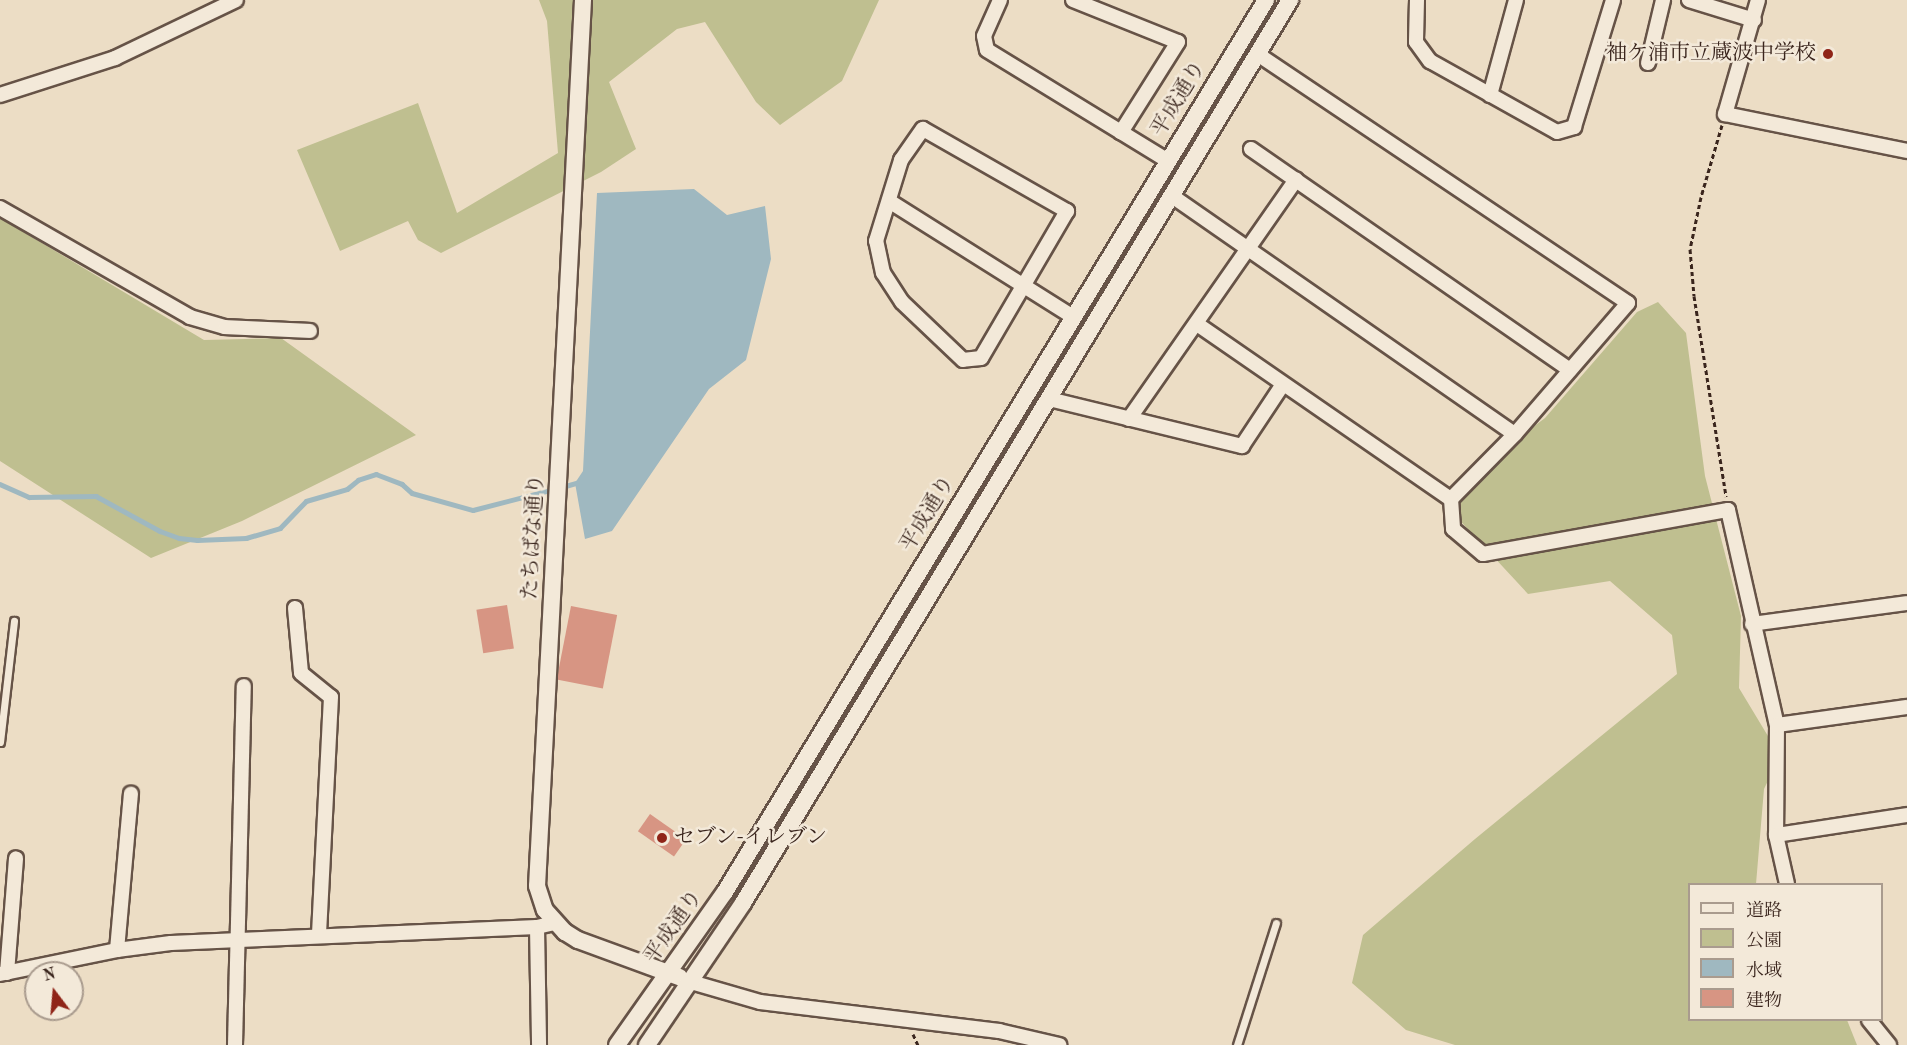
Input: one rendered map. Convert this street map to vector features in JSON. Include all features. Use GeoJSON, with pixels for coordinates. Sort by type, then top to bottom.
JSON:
{"type":"FeatureCollection","features":[{"type":"Feature","properties":{"kind":"street"},"geometry":{"type":"LineString","coordinates":[[0,95],[115,58],[222,4],[236,0]]}},
{"type":"Feature","properties":{"kind":"street","name":"たちばな通り"},"geometry":{"type":"LineString","coordinates":[[583,0],[566,300],[557,537],[538,828],[537,886],[545,910],[554,922],[578,940],[691,982]]}},
{"type":"Feature","properties":{"kind":"street"},"geometry":{"type":"LineString","coordinates":[[1000,0],[984,36],[987,50],[1168,161]]}},
{"type":"Feature","properties":{"kind":"street"},"geometry":{"type":"LineString","coordinates":[[1073,0],[1178,42],[1120,132]]}},
{"type":"Feature","properties":{"kind":"street","name":"平成通り"},"geometry":{"type":"LineString","coordinates":[[617,1045],[725,892],[1266,0]]}},
{"type":"Feature","properties":{"kind":"street","name":"平成通り"},"geometry":{"type":"LineString","coordinates":[[647,1045],[744,903],[1290,0]]}},
{"type":"Feature","properties":{"kind":"street"},"geometry":{"type":"LineString","coordinates":[[1417,0],[1416,42],[1430,61],[1557,132],[1574,127],[1613,0]]}},
{"type":"Feature","properties":{"kind":"street"},"geometry":{"type":"LineString","coordinates":[[1490,95],[1516,0]]}},
{"type":"Feature","properties":{"kind":"street"},"geometry":{"type":"LineString","coordinates":[[1648,63],[1664,0]]}},
{"type":"Feature","properties":{"kind":"street"},"geometry":{"type":"LineString","coordinates":[[1689,0],[1754,20]]}},
{"type":"Feature","properties":{"kind":"street"},"geometry":{"type":"LineString","coordinates":[[1758,0],[1725,114],[1907,151]]}},
{"type":"Feature","properties":{"kind":"street"},"geometry":{"type":"LineString","coordinates":[[1257,54],[1628,303],[1515,434],[1451,499],[1453,529],[1483,554],[1728,510],[1752,624],[1777,725],[1776,835],[1787,883]]}},
{"type":"Feature","properties":{"kind":"street"},"geometry":{"type":"LineString","coordinates":[[923,129],[1067,211],[1023,285],[981,358],[963,360],[903,302],[883,273],[876,241],[901,160],[923,129]]}},
{"type":"Feature","properties":{"kind":"street"},"geometry":{"type":"LineString","coordinates":[[1251,148],[1570,370]]}},
{"type":"Feature","properties":{"kind":"street"},"geometry":{"type":"LineString","coordinates":[[1129,419],[1296,180]]}},
{"type":"Feature","properties":{"kind":"street"},"geometry":{"type":"LineString","coordinates":[[1172,196],[1515,434]]}},
{"type":"Feature","properties":{"kind":"street"},"geometry":{"type":"LineString","coordinates":[[889,201],[1073,317]]}},
{"type":"Feature","properties":{"kind":"street"},"geometry":{"type":"LineString","coordinates":[[0,208],[190,316],[225,327],[310,331]]}},
{"type":"Feature","properties":{"kind":"street"},"geometry":{"type":"LineString","coordinates":[[1197,324],[1451,499]]}},
{"type":"Feature","properties":{"kind":"street"},"geometry":{"type":"LineString","coordinates":[[1049,399],[1242,446],[1283,384]]}},
{"type":"Feature","properties":{"kind":"street"},"geometry":{"type":"LineString","coordinates":[[1752,624],[1907,603]]}},
{"type":"Feature","properties":{"kind":"street"},"geometry":{"type":"LineString","coordinates":[[295,608],[301,674],[331,697],[319,936]]}},
{"type":"Feature","properties":{"kind":"street"},"geometry":{"type":"LineString","coordinates":[[236,1045],[244,687]]}},
{"type":"Feature","properties":{"kind":"street"},"geometry":{"type":"LineString","coordinates":[[1777,725],[1907,707]]}},
{"type":"Feature","properties":{"kind":"street"},"geometry":{"type":"LineString","coordinates":[[117,950],[131,794]]}},
{"type":"Feature","properties":{"kind":"street"},"geometry":{"type":"LineString","coordinates":[[1776,835],[1907,815]]}},
{"type":"Feature","properties":{"kind":"street"},"geometry":{"type":"LineString","coordinates":[[16,858],[4,973],[117,950],[171,943],[537,927],[554,922]]}},
{"type":"Feature","properties":{"kind":"street"},"geometry":{"type":"LineString","coordinates":[[537,927],[539,1045]]}},
{"type":"Feature","properties":{"kind":"street"},"geometry":{"type":"LineString","coordinates":[[691,982],[760,1002],[999,1031],[1059,1045]]}},
{"type":"Feature","properties":{"kind":"street"},"geometry":{"type":"LineString","coordinates":[[1870,1021],[1889,1045]]}},
{"type":"Feature","properties":{"kind":"lane"},"geometry":{"type":"LineString","coordinates":[[0,742],[14,621]]}},
{"type":"Feature","properties":{"kind":"lane"},"geometry":{"type":"LineString","coordinates":[[1237,1045],[1276,923]]}},
{"type":"Feature","properties":{"kind":"path"},"geometry":{"type":"LineString","coordinates":[[1725,114],[1701,197],[1690,249],[1694,296],[1728,510]]}},
{"type":"Feature","properties":{"kind":"green space"},"geometry":{"type":"Polygon","coordinates":[[[539,0],[879,0],[842,81],[780,125],[756,102],[705,22],[677,29],[609,82],[636,149],[601,172],[441,253],[418,240],[408,221],[340,251],[297,150],[418,103],[457,213],[558,153],[547,21],[539,0]]]}},
{"type":"Feature","properties":{"kind":"green space"},"geometry":{"type":"Polygon","coordinates":[[[0,218],[204,340],[281,338],[416,435],[242,521],[151,558],[0,461],[0,218]]]}},
{"type":"Feature","properties":{"kind":"green space"},"geometry":{"type":"Polygon","coordinates":[[[1658,302],[1686,333],[1705,476],[1741,616],[1739,688],[1780,756],[1764,789],[1756,883],[1688,883],[1688,1021],[1847,1021],[1857,1045],[1455,1045],[1406,1030],[1352,983],[1363,935],[1475,839],[1677,674],[1672,635],[1610,581],[1528,594],[1452,512],[1492,458],[1545,418],[1637,312],[1658,302]]]}},
{"type":"Feature","properties":{"kind":"water"},"geometry":{"type":"Polygon","coordinates":[[[694,189],[727,215],[765,206],[771,259],[746,360],[709,389],[612,531],[585,539],[575,483],[583,471],[597,193],[694,189]]]}},
{"type":"Feature","properties":{"kind":"building"},"geometry":{"type":"Polygon","coordinates":[[[507,605],[514,648],[483,653],[476,610],[507,605]]]}},
{"type":"Feature","properties":{"kind":"building"},"geometry":{"type":"Polygon","coordinates":[[[571,606],[617,615],[603,689],[557,680],[571,606]]]}},
{"type":"Feature","properties":{"kind":"building"},"geometry":{"type":"Polygon","coordinates":[[[650,814],[686,839],[674,856],[638,831],[650,814]]]}},
{"type":"Feature","properties":{"kind":"waterway"},"geometry":{"type":"LineString","coordinates":[[0,484],[29,497],[96,496],[160,531],[179,538],[197,540],[246,538],[280,528],[306,501],[347,489],[358,480],[376,474],[402,484],[412,493],[473,510],[554,489]]}},
{"type":"Feature","properties":{"kind":"waterway"},"geometry":{"type":"LineString","coordinates":[[562,487],[580,482]]}},
{"type":"Feature","properties":{"kind":"place","name":"袖ケ浦市立蔵波中学校"},"geometry":{"type":"Point","coordinates":[1828,54]}},
{"type":"Feature","properties":{"kind":"place","name":"セブン-イレブン"},"geometry":{"type":"Point","coordinates":[662,838]}}]}
